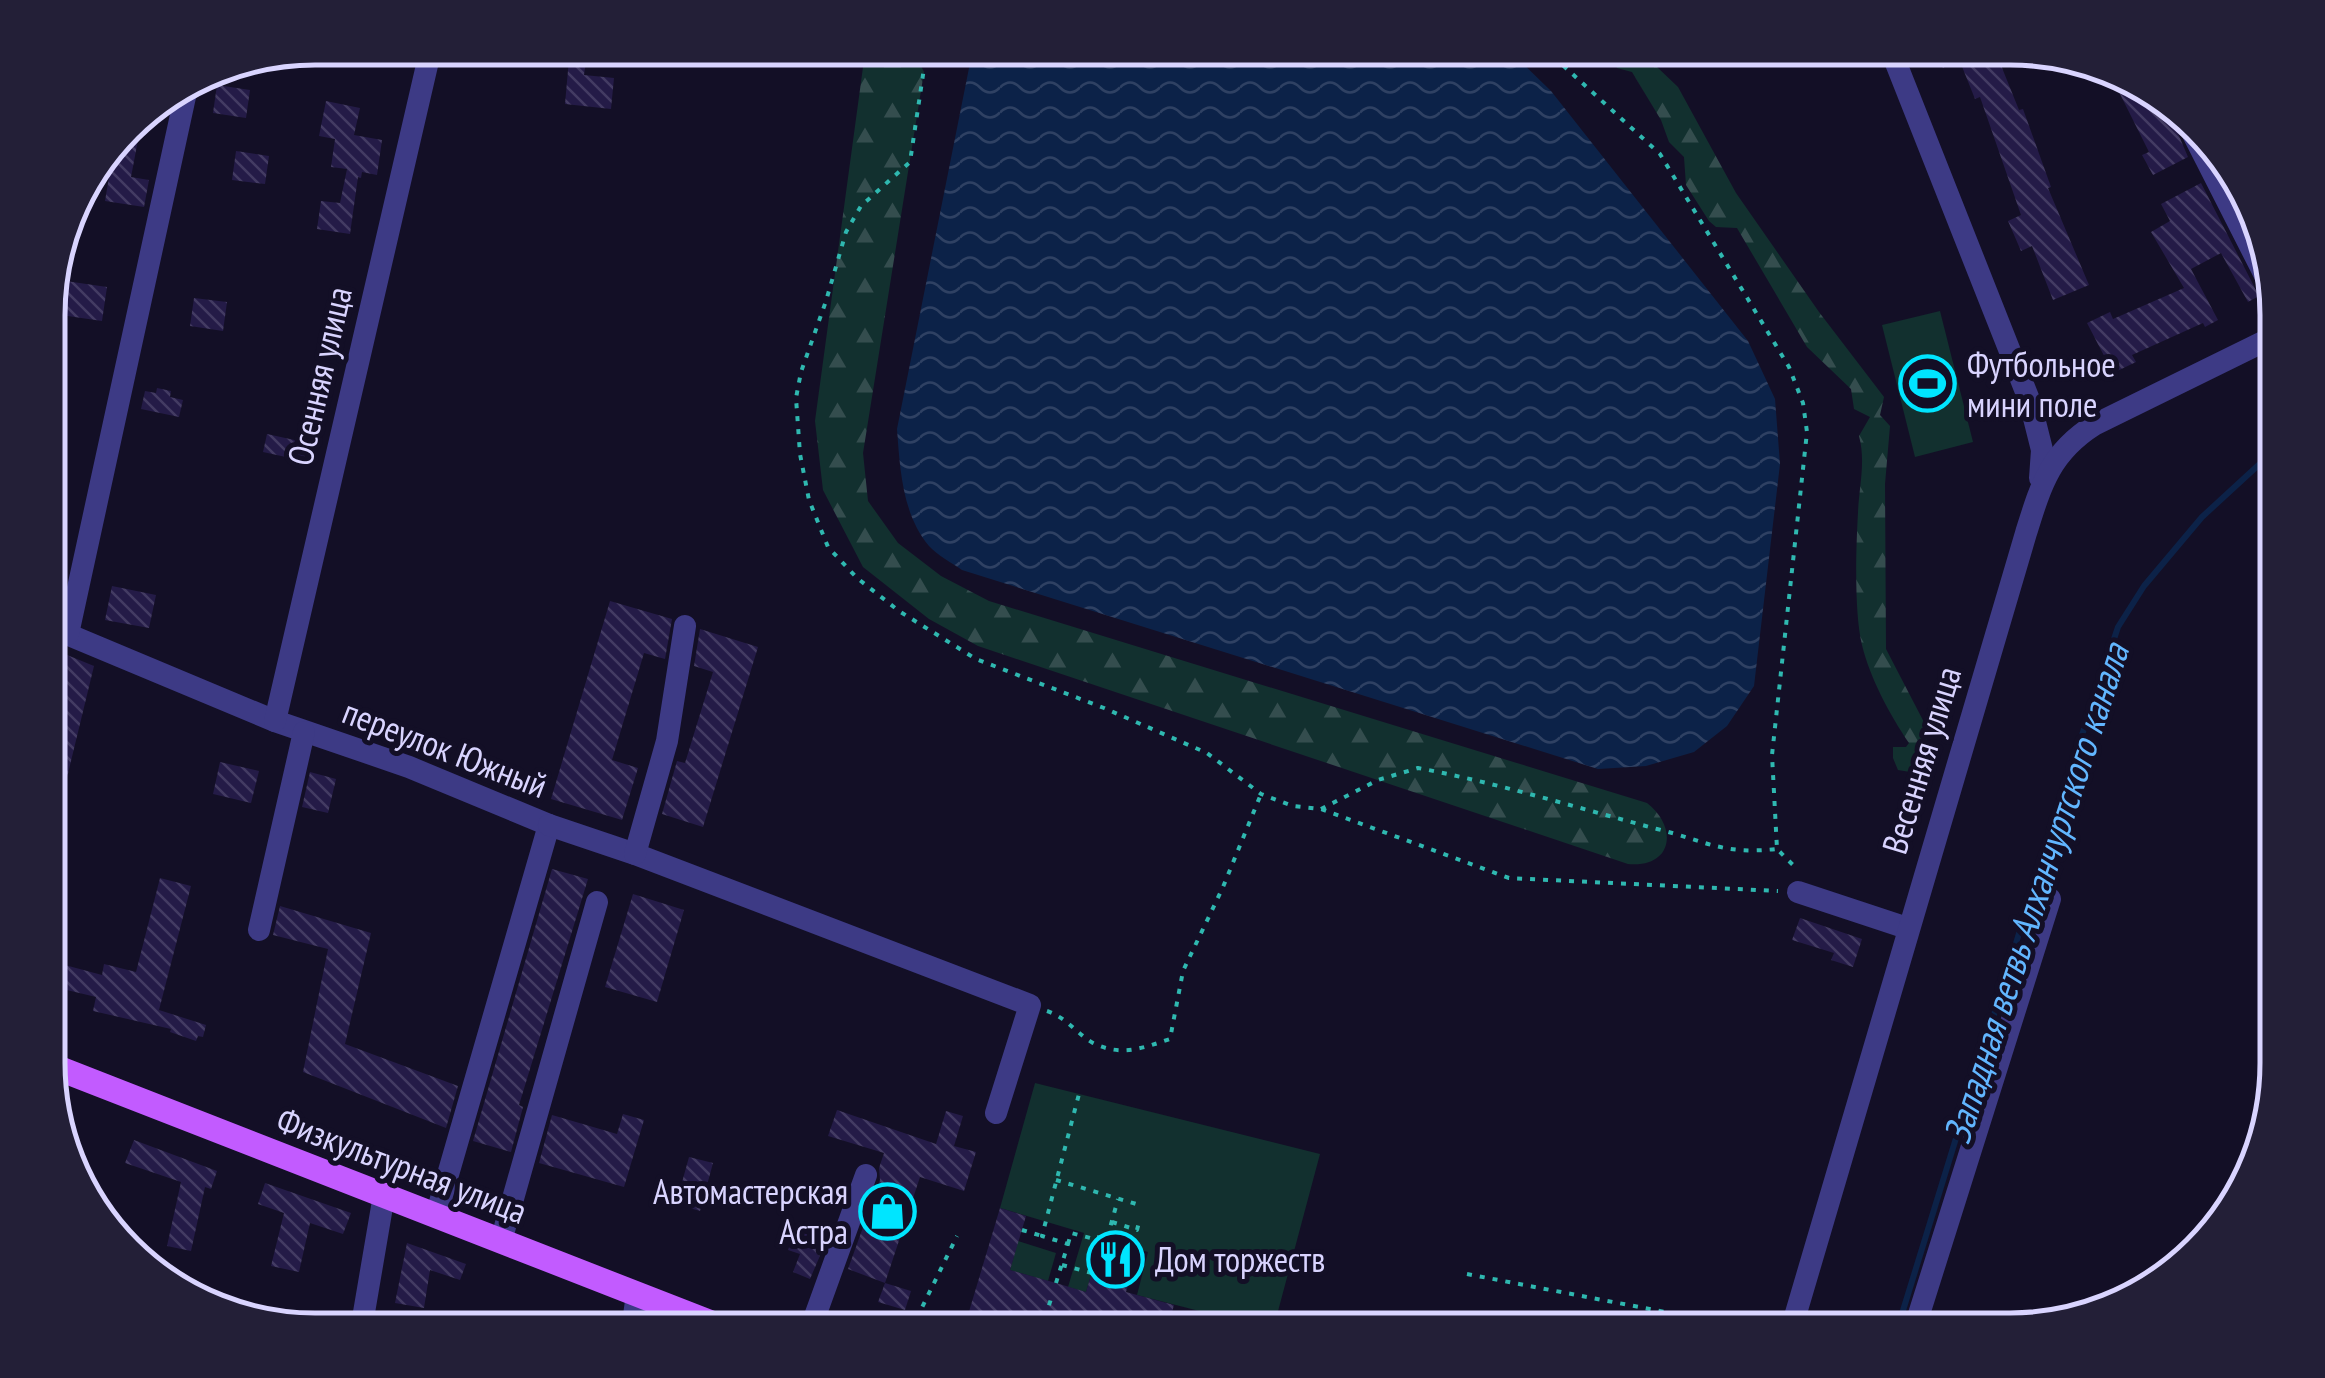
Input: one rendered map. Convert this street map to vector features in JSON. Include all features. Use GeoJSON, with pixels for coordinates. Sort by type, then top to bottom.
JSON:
{"type":"FeatureCollection","features":[{"type":"Feature","properties":{"kind":"main road","name":"Физкультурная улица"},"geometry":{"type":"LineString","coordinates":[[65,1071],[686,1313]]}},
{"type":"Feature","properties":{"kind":"street"},"geometry":{"type":"LineString","coordinates":[[1897,65],[2030,402],[2042,450],[2039,492]]}},
{"type":"Feature","properties":{"kind":"street","name":"Осенняя улица"},"geometry":{"type":"LineString","coordinates":[[276,721],[427,66]]}},
{"type":"Feature","properties":{"kind":"street"},"geometry":{"type":"LineString","coordinates":[[65,606],[183,103]]}},
{"type":"Feature","properties":{"kind":"street"},"geometry":{"type":"LineString","coordinates":[[2208,162],[2250,246]]}},
{"type":"Feature","properties":{"kind":"street","name":"Весенняя улица"},"geometry":{"type":"LineString","coordinates":[[1796,1312],[2039,492],[2060,452],[2078,436],[2259,344]]}},
{"type":"Feature","properties":{"kind":"street"},"geometry":{"type":"LineString","coordinates":[[636,854],[668,742],[686,626]]}},
{"type":"Feature","properties":{"kind":"street","name":"переулок Южный"},"geometry":{"type":"LineString","coordinates":[[65,633],[276,721],[408,768],[549,825],[436,1216]]}},
{"type":"Feature","properties":{"kind":"street"},"geometry":{"type":"LineString","coordinates":[[259,930],[304,732]]}},
{"type":"Feature","properties":{"kind":"street"},"geometry":{"type":"LineString","coordinates":[[549,825],[636,854],[1030,1005],[996,1113]]}},
{"type":"Feature","properties":{"kind":"street"},"geometry":{"type":"LineString","coordinates":[[1798,892],[1908,928]]}},
{"type":"Feature","properties":{"kind":"street"},"geometry":{"type":"LineString","coordinates":[[1920,1312],[2050,898]]}},
{"type":"Feature","properties":{"kind":"street"},"geometry":{"type":"LineString","coordinates":[[501,1241],[597,902]]}},
{"type":"Feature","properties":{"kind":"street"},"geometry":{"type":"LineString","coordinates":[[816,1313],[866,1175]]}},
{"type":"Feature","properties":{"kind":"street"},"geometry":{"type":"LineString","coordinates":[[364,1313],[384,1196]]}},
{"type":"Feature","properties":{"kind":"street"},"geometry":{"type":"LineString","coordinates":[[634,1313],[637,1294]]}},
{"type":"Feature","properties":{"kind":"path"},"geometry":{"type":"LineString","coordinates":[[1563,65],[1660,154],[1789,367],[1804,403],[1807,432],[1772,755],[1777,849]]}},
{"type":"Feature","properties":{"kind":"path"},"geometry":{"type":"LineString","coordinates":[[924,66],[910,162],[861,206],[846,232],[796,398],[800,454],[809,500],[828,547],[858,578],[899,611],[976,659],[1207,753],[1261,794],[1294,806],[1321,809],[1508,878],[1798,892],[1806,876],[1777,849],[1722,850],[1668,831],[1418,768],[1395,773],[1321,809]]}},
{"type":"Feature","properties":{"kind":"path"},"geometry":{"type":"LineString","coordinates":[[1030,1005],[1064,1017],[1093,1042],[1128,1053],[1170,1038],[1183,971],[1261,794]]}},
{"type":"Feature","properties":{"kind":"path"},"geometry":{"type":"LineString","coordinates":[[1042,1236],[1079,1094]]}},
{"type":"Feature","properties":{"kind":"path"},"geometry":{"type":"LineString","coordinates":[[1056,1180],[1143,1206]]}},
{"type":"Feature","properties":{"kind":"path"},"geometry":{"type":"LineString","coordinates":[[1056,1283],[1071,1233],[1098,1240],[1100,1233],[1108,1235],[1118,1199]]}},
{"type":"Feature","properties":{"kind":"path"},"geometry":{"type":"LineString","coordinates":[[1112,1222],[1137,1230],[1140,1218]]}},
{"type":"Feature","properties":{"kind":"path"},"geometry":{"type":"LineString","coordinates":[[1022,1230],[1068,1244]]}},
{"type":"Feature","properties":{"kind":"path"},"geometry":{"type":"LineString","coordinates":[[919,1313],[957,1236]]}},
{"type":"Feature","properties":{"kind":"path"},"geometry":{"type":"LineString","coordinates":[[1062,1265],[1092,1273]]}},
{"type":"Feature","properties":{"kind":"path"},"geometry":{"type":"LineString","coordinates":[[1467,1274],[1666,1312]]}},
{"type":"Feature","properties":{"kind":"path"},"geometry":{"type":"LineString","coordinates":[[1047,1313],[1051,1299]]}},
{"type":"Feature","properties":{"kind":"green space"},"geometry":{"type":"Polygon","coordinates":[[[1655,65],[1678,87],[1736,193],[1884,397],[1880,415],[1890,426],[1885,484],[1886,649],[1928,730],[1923,774],[1898,770],[1893,747],[1906,747],[1909,743],[1875,683],[1859,631],[1859,436],[1870,417],[1854,409],[1851,389],[1807,347],[1737,228],[1716,227],[1709,221],[1686,185],[1684,157],[1669,142],[1661,120],[1632,72],[1617,68],[1655,65]]]}},
{"type":"Feature","properties":{"kind":"green space"},"geometry":{"type":"Polygon","coordinates":[[[863,66],[921,66],[924,72],[863,453],[868,501],[898,543],[941,576],[989,601],[1647,803],[1667,834],[1662,853],[1643,864],[1628,864],[978,646],[929,619],[863,567],[823,490],[815,421],[863,66]]]}},
{"type":"Feature","properties":{"kind":"green space","name":"Футбольное мини поле"},"geometry":{"type":"Polygon","coordinates":[[[1940,311],[1973,442],[1915,457],[1882,325],[1940,311]]]}},
{"type":"Feature","properties":{"kind":"green space"},"geometry":{"type":"Polygon","coordinates":[[[1035,1083],[1320,1154],[1278,1312],[1205,1312],[1137,1295],[1148,1252],[1102,1239],[1086,1292],[1068,1287],[1084,1233],[1000,1208],[1035,1083]]]}},
{"type":"Feature","properties":{"kind":"green space"},"geometry":{"type":"Polygon","coordinates":[[[1018,1241],[1056,1253],[1048,1281],[1010,1270],[1018,1241]]]}},
{"type":"Feature","properties":{"kind":"water"},"geometry":{"type":"Polygon","coordinates":[[[1525,65],[1551,91],[1748,341],[1775,399],[1780,464],[1754,686],[1727,726],[1694,752],[1646,766],[1598,769],[962,570],[932,549],[913,520],[901,475],[897,429],[969,66],[1525,65]]]}},
{"type":"Feature","properties":{"kind":"building"},"geometry":{"type":"Polygon","coordinates":[[[1961,65],[2001,65],[2019,110],[2023,109],[2051,187],[2048,188],[2089,285],[2053,300],[2032,246],[2021,251],[2008,221],[2021,215],[1980,97],[1975,99],[1961,65]]]}},
{"type":"Feature","properties":{"kind":"building"},"geometry":{"type":"Polygon","coordinates":[[[568,66],[585,66],[584,75],[614,78],[611,109],[565,104],[568,66]]]}},
{"type":"Feature","properties":{"kind":"building"},"geometry":{"type":"Polygon","coordinates":[[[217,85],[250,90],[246,118],[213,113],[217,85]]]}},
{"type":"Feature","properties":{"kind":"building"},"geometry":{"type":"Polygon","coordinates":[[[2118,90],[2175,127],[2188,157],[2153,175],[2142,155],[2149,152],[2118,90]]]}},
{"type":"Feature","properties":{"kind":"building"},"geometry":{"type":"Polygon","coordinates":[[[326,101],[360,108],[354,135],[382,140],[377,175],[362,172],[358,177],[350,234],[317,229],[321,201],[340,203],[347,169],[331,167],[335,139],[319,136],[326,101]]]}},
{"type":"Feature","properties":{"kind":"building"},"geometry":{"type":"Polygon","coordinates":[[[138,140],[131,177],[149,180],[144,207],[105,201],[110,172],[138,140]]]}},
{"type":"Feature","properties":{"kind":"building"},"geometry":{"type":"Polygon","coordinates":[[[236,151],[269,156],[265,184],[232,180],[236,151]]]}},
{"type":"Feature","properties":{"kind":"building"},"geometry":{"type":"Polygon","coordinates":[[[2201,183],[2259,296],[2248,302],[2221,253],[2191,269],[2218,320],[2132,355],[2136,362],[2113,373],[2087,323],[2110,312],[2113,319],[2184,288],[2151,232],[2170,221],[2161,204],[2201,183]]]}},
{"type":"Feature","properties":{"kind":"building"},"geometry":{"type":"Polygon","coordinates":[[[67,281],[107,287],[102,321],[65,316],[67,281]]]}},
{"type":"Feature","properties":{"kind":"building"},"geometry":{"type":"Polygon","coordinates":[[[194,298],[227,302],[223,331],[190,326],[194,298]]]}},
{"type":"Feature","properties":{"kind":"building"},"geometry":{"type":"Polygon","coordinates":[[[157,388],[171,391],[170,397],[183,400],[179,417],[141,409],[145,391],[156,393],[157,388]]]}},
{"type":"Feature","properties":{"kind":"building"},"geometry":{"type":"Polygon","coordinates":[[[267,434],[308,443],[304,461],[263,452],[267,434]]]}},
{"type":"Feature","properties":{"kind":"building"},"geometry":{"type":"Polygon","coordinates":[[[112,586],[156,595],[149,628],[105,620],[112,586]]]}},
{"type":"Feature","properties":{"kind":"building"},"geometry":{"type":"Polygon","coordinates":[[[610,601],[672,619],[665,659],[644,653],[612,760],[638,768],[622,820],[551,799],[610,601]]]}},
{"type":"Feature","properties":{"kind":"building"},"geometry":{"type":"Polygon","coordinates":[[[700,629],[758,647],[703,827],[662,814],[677,761],[685,763],[713,672],[694,666],[700,629]]]}},
{"type":"Feature","properties":{"kind":"building"},"geometry":{"type":"Polygon","coordinates":[[[65,654],[94,666],[65,786],[65,654]]]}},
{"type":"Feature","properties":{"kind":"building"},"geometry":{"type":"Polygon","coordinates":[[[220,762],[259,771],[251,803],[213,794],[220,762]]]}},
{"type":"Feature","properties":{"kind":"building"},"geometry":{"type":"Polygon","coordinates":[[[310,772],[336,779],[328,813],[302,807],[310,772]]]}},
{"type":"Feature","properties":{"kind":"building"},"geometry":{"type":"Polygon","coordinates":[[[552,869],[588,879],[519,1105],[523,1107],[511,1152],[473,1141],[552,869]]]}},
{"type":"Feature","properties":{"kind":"building"},"geometry":{"type":"Polygon","coordinates":[[[160,878],[191,886],[159,1010],[206,1025],[203,1037],[198,1036],[196,1041],[170,1032],[171,1029],[93,1011],[96,997],[65,990],[65,965],[102,975],[104,964],[136,972],[160,878]]]}},
{"type":"Feature","properties":{"kind":"building"},"geometry":{"type":"Polygon","coordinates":[[[633,894],[684,910],[657,1002],[605,987],[633,894]]]}},
{"type":"Feature","properties":{"kind":"building"},"geometry":{"type":"Polygon","coordinates":[[[280,906],[371,933],[345,1044],[458,1086],[446,1128],[303,1072],[328,949],[273,935],[280,906]]]}},
{"type":"Feature","properties":{"kind":"building"},"geometry":{"type":"Polygon","coordinates":[[[1800,918],[1862,939],[1853,967],[1831,960],[1834,953],[1792,940],[1800,918]]]}},
{"type":"Feature","properties":{"kind":"building","name":"Автомастерская Астра"},"geometry":{"type":"Polygon","coordinates":[[[837,1110],[936,1144],[946,1111],[963,1116],[954,1146],[976,1152],[964,1191],[920,1177],[885,1283],[848,1269],[880,1180],[884,1153],[828,1136],[837,1110]]]}},
{"type":"Feature","properties":{"kind":"building"},"geometry":{"type":"Polygon","coordinates":[[[623,1114],[644,1120],[624,1187],[539,1163],[552,1115],[617,1134],[623,1114]]]}},
{"type":"Feature","properties":{"kind":"building"},"geometry":{"type":"Polygon","coordinates":[[[134,1140],[217,1171],[211,1189],[205,1187],[191,1251],[167,1246],[181,1182],[125,1163],[134,1140]]]}},
{"type":"Feature","properties":{"kind":"building"},"geometry":{"type":"Polygon","coordinates":[[[689,1157],[713,1163],[700,1211],[676,1204],[689,1157]]]}},
{"type":"Feature","properties":{"kind":"building"},"geometry":{"type":"Polygon","coordinates":[[[265,1183],[351,1213],[343,1234],[310,1223],[299,1272],[271,1266],[284,1213],[258,1204],[265,1183]]]}},
{"type":"Feature","properties":{"kind":"building","name":"Дом торжеств"},"geometry":{"type":"Polygon","coordinates":[[[1000,1208],[1026,1216],[1010,1270],[1086,1292],[1102,1238],[1139,1249],[1126,1292],[1174,1305],[1172,1312],[969,1313],[1000,1208]]]}},
{"type":"Feature","properties":{"kind":"building"},"geometry":{"type":"Polygon","coordinates":[[[796,1227],[828,1237],[810,1279],[793,1272],[800,1254],[788,1250],[796,1227]]]}},
{"type":"Feature","properties":{"kind":"building"},"geometry":{"type":"Polygon","coordinates":[[[407,1243],[466,1264],[460,1280],[430,1270],[424,1308],[395,1303],[407,1243]]]}},
{"type":"Feature","properties":{"kind":"building"},"geometry":{"type":"Polygon","coordinates":[[[885,1283],[911,1291],[905,1310],[878,1302],[885,1283]]]}},
{"type":"Feature","properties":{"kind":"waterway","name":"Западная ветвь Алханчуртского канала"},"geometry":{"type":"LineString","coordinates":[[2061,798],[2118,627],[2144,586],[2202,517],[2259,465]]}},
{"type":"Feature","properties":{"kind":"waterway","name":"Западная ветвь Алханчуртского канала"},"geometry":{"type":"LineString","coordinates":[[1903,1312],[2057,810]]}},
{"type":"Feature","properties":{"kind":"place","name":"Футбольное мини поле"},"geometry":{"type":"Point","coordinates":[1928,384]}},
{"type":"Feature","properties":{"kind":"place","name":"Автомастерская Астра"},"geometry":{"type":"Point","coordinates":[887,1211]}},
{"type":"Feature","properties":{"kind":"place","name":"Дом торжеств"},"geometry":{"type":"Point","coordinates":[1116,1259]}}]}
